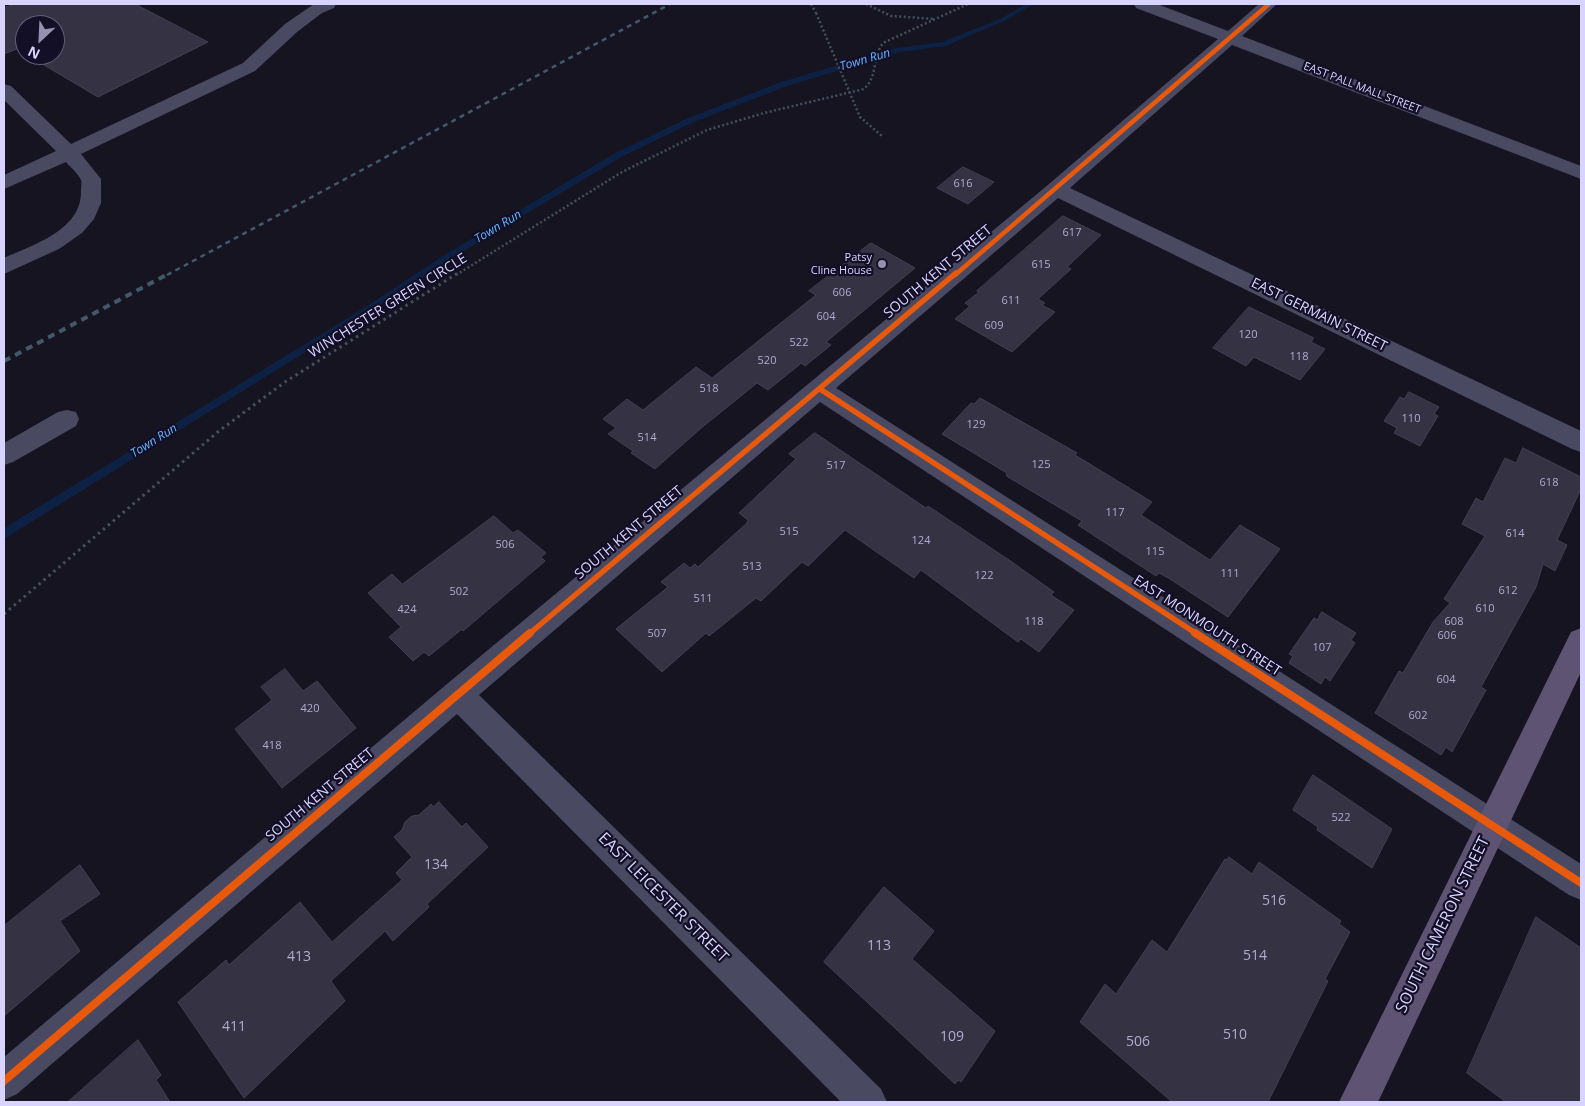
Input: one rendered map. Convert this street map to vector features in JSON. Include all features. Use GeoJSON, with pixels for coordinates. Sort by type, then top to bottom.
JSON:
{"type":"FeatureCollection","features":[{"type":"Feature","properties":{"kind":"main road","name":"SOUTH CAMERON STREET"},"geometry":{"type":"LineString","coordinates":[[1358,1102],[1581,640]]}},
{"type":"Feature","properties":{"kind":"street"},"geometry":{"type":"LineString","coordinates":[[4,183],[249,67],[291,28],[316,8],[328,4]]}},
{"type":"Feature","properties":{"kind":"street","name":"EAST PALL MALL STREET"},"geometry":{"type":"LineString","coordinates":[[1142,4],[1581,173]]}},
{"type":"Feature","properties":{"kind":"street","name":"SOUTH KENT STREET"},"geometry":{"type":"LineString","coordinates":[[4,1081],[458,694],[820,389],[1269,4]]}},
{"type":"Feature","properties":{"kind":"street"},"geometry":{"type":"LineString","coordinates":[[4,90],[69,153],[91,179],[89,210],[82,221],[65,236],[4,267]]}},
{"type":"Feature","properties":{"kind":"street","name":"EAST GERMAIN STREET"},"geometry":{"type":"LineString","coordinates":[[1056,188],[1581,442]]}},
{"type":"Feature","properties":{"kind":"street","name":"EAST MONMOUTH STREET"},"geometry":{"type":"LineString","coordinates":[[820,389],[857,415],[1581,883]]}},
{"type":"Feature","properties":{"kind":"street"},"geometry":{"type":"LineString","coordinates":[[4,455],[67,419]]}},
{"type":"Feature","properties":{"kind":"street","name":"EAST LEICESTER STREET"},"geometry":{"type":"LineString","coordinates":[[458,694],[868,1102]]}},
{"type":"Feature","properties":{"kind":"path"},"geometry":{"type":"LineString","coordinates":[[812,4],[860,117],[882,136]]}},
{"type":"Feature","properties":{"kind":"path"},"geometry":{"type":"LineString","coordinates":[[866,4],[878,13],[892,17],[936,19],[968,4]]}},
{"type":"Feature","properties":{"kind":"building"},"geometry":{"type":"Polygon","coordinates":[[[16,4],[135,4],[208,42],[98,97],[44,65],[65,65],[65,15],[15,15],[15,50],[4,54],[4,8],[16,4]]]}},
{"type":"Feature","properties":{"kind":"building"},"geometry":{"type":"Polygon","coordinates":[[[963,167],[994,182],[968,204],[937,188],[963,167]]]}},
{"type":"Feature","properties":{"kind":"building"},"geometry":{"type":"Polygon","coordinates":[[[1063,216],[1101,235],[1067,267],[1071,269],[1038,299],[1045,303],[1042,305],[1055,312],[1012,352],[955,319],[970,306],[965,303],[979,292],[977,291],[1063,216]]]}},
{"type":"Feature","properties":{"kind":"building"},"geometry":{"type":"Polygon","coordinates":[[[871,243],[915,268],[826,342],[831,345],[805,366],[801,363],[768,390],[757,383],[700,429],[655,469],[631,453],[633,451],[608,434],[616,428],[603,419],[627,399],[643,410],[696,367],[712,378],[816,295],[809,291],[871,243]]]}},
{"type":"Feature","properties":{"kind":"building"},"geometry":{"type":"Polygon","coordinates":[[[1249,307],[1314,338],[1311,342],[1325,349],[1300,380],[1254,357],[1246,366],[1213,348],[1249,307]]]}},
{"type":"Feature","properties":{"kind":"building"},"geometry":{"type":"Polygon","coordinates":[[[1409,392],[1439,407],[1434,414],[1438,416],[1420,446],[1394,433],[1397,428],[1384,421],[1400,397],[1404,399],[1409,392]]]}},
{"type":"Feature","properties":{"kind":"building"},"geometry":{"type":"Polygon","coordinates":[[[980,398],[1077,453],[1075,455],[1152,502],[1141,515],[1210,560],[1240,525],[1280,549],[1228,617],[1170,579],[1159,573],[1156,576],[1078,525],[1082,521],[1008,477],[1007,473],[942,434],[971,403],[974,404],[980,398]]]}},
{"type":"Feature","properties":{"kind":"building"},"geometry":{"type":"Polygon","coordinates":[[[815,433],[926,508],[928,506],[1009,560],[1054,592],[1051,595],[1074,610],[1039,652],[1021,639],[1018,642],[921,570],[914,578],[845,530],[808,566],[802,562],[761,601],[756,598],[709,636],[706,633],[662,672],[616,629],[668,587],[661,582],[684,563],[690,568],[695,564],[698,567],[747,523],[748,520],[739,513],[796,459],[789,454],[815,433]]]}},
{"type":"Feature","properties":{"kind":"building"},"geometry":{"type":"Polygon","coordinates":[[[1523,448],[1581,477],[1581,489],[1557,540],[1567,545],[1555,571],[1543,564],[1536,587],[1481,687],[1486,690],[1452,752],[1446,747],[1441,755],[1375,713],[1399,671],[1403,673],[1433,622],[1450,603],[1444,599],[1485,536],[1462,524],[1476,498],[1483,502],[1505,458],[1516,463],[1523,448]]]}},
{"type":"Feature","properties":{"kind":"building"},"geometry":{"type":"Polygon","coordinates":[[[494,516],[513,533],[518,530],[546,553],[541,557],[545,561],[463,631],[462,629],[429,656],[424,652],[413,661],[389,637],[401,627],[368,593],[392,574],[402,584],[494,516]]]}},
{"type":"Feature","properties":{"kind":"building"},"geometry":{"type":"Polygon","coordinates":[[[1322,612],[1356,633],[1351,640],[1355,643],[1330,681],[1325,677],[1321,684],[1289,663],[1293,656],[1289,654],[1314,618],[1317,620],[1322,612]]]}},
{"type":"Feature","properties":{"kind":"building"},"geometry":{"type":"Polygon","coordinates":[[[285,669],[303,691],[317,681],[356,728],[282,788],[235,729],[272,700],[261,687],[285,669]]]}},
{"type":"Feature","properties":{"kind":"building"},"geometry":{"type":"Polygon","coordinates":[[[1313,775],[1392,829],[1372,868],[1317,830],[1318,827],[1293,810],[1313,775]]]}},
{"type":"Feature","properties":{"kind":"building"},"geometry":{"type":"Polygon","coordinates":[[[439,802],[462,827],[466,823],[488,847],[427,904],[429,907],[393,941],[385,931],[331,981],[345,1001],[244,1098],[178,1002],[226,960],[229,965],[300,902],[332,942],[402,880],[396,873],[412,857],[394,837],[402,830],[405,822],[412,816],[419,815],[431,804],[433,807],[439,802]]]}},
{"type":"Feature","properties":{"kind":"building"},"geometry":{"type":"Polygon","coordinates":[[[1229,857],[1252,874],[1259,862],[1341,921],[1339,924],[1350,932],[1325,979],[1328,981],[1268,1102],[1172,1102],[1080,1022],[1105,984],[1116,994],[1152,940],[1167,952],[1225,859],[1227,860],[1229,857]]]}},
{"type":"Feature","properties":{"kind":"building"},"geometry":{"type":"Polygon","coordinates":[[[80,865],[100,894],[60,921],[80,951],[4,1016],[4,926],[80,865]]]}},
{"type":"Feature","properties":{"kind":"building"},"geometry":{"type":"Polygon","coordinates":[[[884,887],[934,931],[912,959],[995,1031],[961,1082],[958,1080],[955,1084],[824,962],[884,887]]]}},
{"type":"Feature","properties":{"kind":"building"},"geometry":{"type":"Polygon","coordinates":[[[1536,917],[1581,948],[1581,1102],[1506,1102],[1467,1073],[1536,917]]]}},
{"type":"Feature","properties":{"kind":"building"},"geometry":{"type":"Polygon","coordinates":[[[138,1040],[161,1075],[156,1080],[170,1102],[68,1102],[138,1040]]]}},
{"type":"Feature","properties":{"kind":"waterway","name":"Town Run"},"geometry":{"type":"LineString","coordinates":[[4,534],[367,310],[449,256],[620,154],[691,120],[784,84],[899,50],[943,44],[1002,20],[1031,4]]}},
{"type":"Feature","properties":{"kind":"railway"},"geometry":{"type":"LineString","coordinates":[[167,275],[670,4]]}},
{"type":"Feature","properties":{"kind":"railway"},"geometry":{"type":"LineString","coordinates":[[4,361],[170,273]]}},
{"type":"Feature","properties":{"kind":"cycle path"},"geometry":{"type":"LineString","coordinates":[[4,1081],[458,694],[1056,189],[1269,4]]}},
{"type":"Feature","properties":{"kind":"cycle path"},"geometry":{"type":"LineString","coordinates":[[820,389],[1581,883]]}},
{"type":"Feature","properties":{"kind":"place","name":"Patsy Cline House"},"geometry":{"type":"Point","coordinates":[882,264]}}]}
